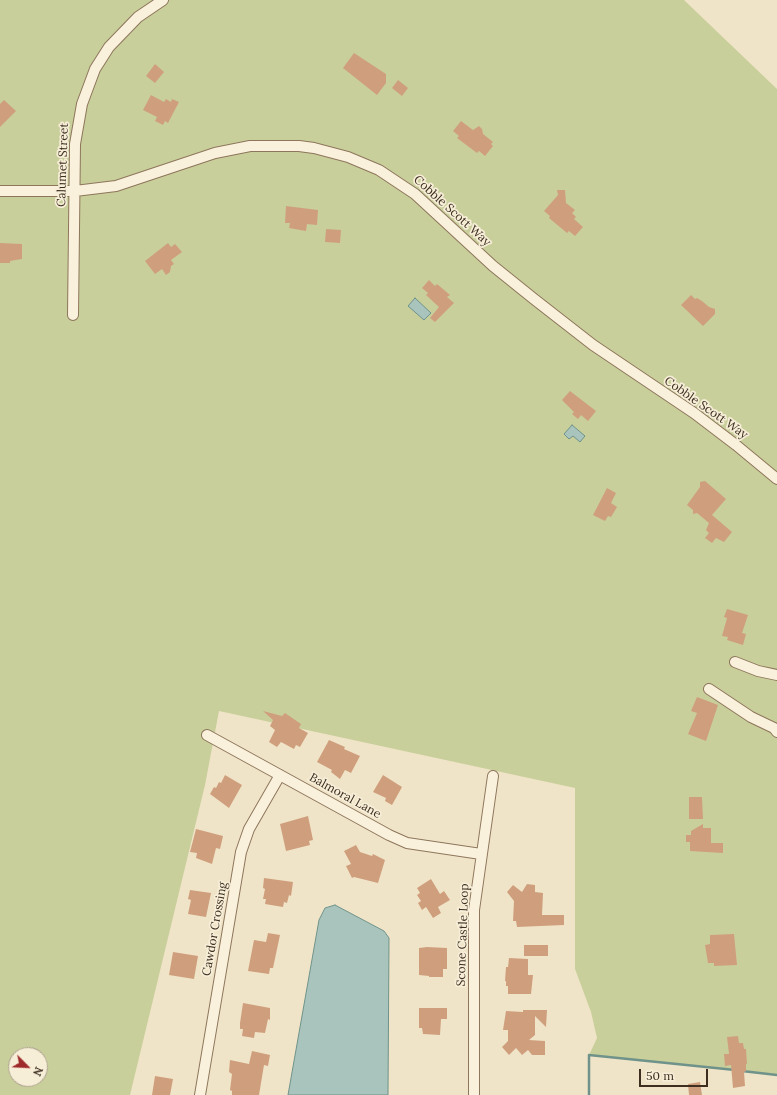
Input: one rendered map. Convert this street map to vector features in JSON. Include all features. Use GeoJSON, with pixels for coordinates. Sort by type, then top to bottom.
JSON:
{"type":"FeatureCollection","features":[{"type":"Feature","properties":{"kind":"street","name":"Calumet Street"},"geometry":{"type":"LineString","coordinates":[[74,315],[75,144],[78,121],[85,92],[95,69],[120,35],[138,17],[163,0]]}},
{"type":"Feature","properties":{"kind":"street","name":"Cobble Scott Way"},"geometry":{"type":"LineString","coordinates":[[0,191],[75,191],[116,186],[215,153],[250,146],[298,146],[314,148],[350,158],[378,170],[415,194],[493,266],[534,299],[593,345],[694,413],[777,479]]}},
{"type":"Feature","properties":{"kind":"street"},"geometry":{"type":"LineString","coordinates":[[736,662],[777,675]]}},
{"type":"Feature","properties":{"kind":"street"},"geometry":{"type":"LineString","coordinates":[[709,689],[751,717],[774,728],[777,732]]}},
{"type":"Feature","properties":{"kind":"street","name":"Balmoral Lane"},"geometry":{"type":"LineString","coordinates":[[207,735],[389,835],[407,842],[481,854]]}},
{"type":"Feature","properties":{"kind":"street","name":"Cawdor Crossing"},"geometry":{"type":"LineString","coordinates":[[200,1095],[241,852],[249,829],[280,775]]}},
{"type":"Feature","properties":{"kind":"street","name":"Scone Castle Loop"},"geometry":{"type":"LineString","coordinates":[[474,1095],[474,910],[492,776]]}},
{"type":"Feature","properties":{"kind":"green space"},"geometry":{"type":"Polygon","coordinates":[[[0,0],[684,0],[777,89],[777,1075],[589,1055],[597,1038],[591,1012],[575,969],[575,788],[219,711],[205,785],[130,1095],[0,1095],[0,0]]]}},
{"type":"Feature","properties":{"kind":"water"},"geometry":{"type":"Polygon","coordinates":[[[415,298],[431,313],[424,320],[408,306],[415,298]]]}},
{"type":"Feature","properties":{"kind":"water"},"geometry":{"type":"Polygon","coordinates":[[[572,425],[585,436],[580,442],[573,436],[569,439],[564,434],[572,425]]]}},
{"type":"Feature","properties":{"kind":"water"},"geometry":{"type":"Polygon","coordinates":[[[335,905],[384,931],[389,938],[388,1095],[288,1095],[319,920],[325,908],[335,905]]]}},
{"type":"Feature","properties":{"kind":"building"},"geometry":{"type":"Polygon","coordinates":[[[354,53],[386,74],[386,83],[377,95],[343,68],[354,53]]]}},
{"type":"Feature","properties":{"kind":"building"},"geometry":{"type":"Polygon","coordinates":[[[155,64],[164,72],[155,83],[146,76],[155,64]]]}},
{"type":"Feature","properties":{"kind":"building"},"geometry":{"type":"Polygon","coordinates":[[[398,80],[408,88],[402,96],[392,88],[398,80]]]}},
{"type":"Feature","properties":{"kind":"building"},"geometry":{"type":"Polygon","coordinates":[[[151,95],[164,102],[166,99],[171,102],[172,99],[179,102],[168,123],[165,121],[163,125],[155,121],[157,117],[143,110],[151,95]]]}},
{"type":"Feature","properties":{"kind":"building"},"geometry":{"type":"Polygon","coordinates":[[[4,100],[16,111],[0,127],[0,104],[4,100]]]}},
{"type":"Feature","properties":{"kind":"building"},"geometry":{"type":"Polygon","coordinates":[[[461,121],[473,130],[479,126],[482,129],[483,134],[493,142],[491,144],[493,146],[485,156],[479,151],[477,153],[457,138],[459,136],[453,131],[461,121]]]}},
{"type":"Feature","properties":{"kind":"building"},"geometry":{"type":"Polygon","coordinates":[[[557,190],[565,190],[566,203],[575,210],[572,213],[576,217],[574,219],[583,227],[575,236],[569,231],[567,233],[549,218],[550,216],[544,211],[558,195],[557,190]]]}},
{"type":"Feature","properties":{"kind":"building"},"geometry":{"type":"Polygon","coordinates":[[[286,206],[318,210],[317,225],[307,224],[306,231],[289,228],[290,223],[285,223],[286,206]]]}},
{"type":"Feature","properties":{"kind":"building"},"geometry":{"type":"Polygon","coordinates":[[[326,229],[341,230],[340,243],[325,242],[326,229]]]}},
{"type":"Feature","properties":{"kind":"building"},"geometry":{"type":"Polygon","coordinates":[[[0,243],[22,244],[22,259],[10,261],[10,263],[0,263],[0,243]]]}},
{"type":"Feature","properties":{"kind":"building"},"geometry":{"type":"Polygon","coordinates":[[[168,243],[171,247],[175,244],[182,252],[171,260],[174,264],[171,266],[170,272],[166,275],[162,269],[155,274],[145,261],[168,243]]]}},
{"type":"Feature","properties":{"kind":"building"},"geometry":{"type":"Polygon","coordinates":[[[429,280],[435,286],[437,284],[450,295],[447,297],[454,303],[435,322],[430,318],[439,307],[426,295],[428,293],[422,288],[429,280]]]}},
{"type":"Feature","properties":{"kind":"building"},"geometry":{"type":"Polygon","coordinates":[[[691,295],[695,299],[697,298],[709,307],[715,309],[715,314],[703,326],[681,305],[691,295]]]}},
{"type":"Feature","properties":{"kind":"building"},"geometry":{"type":"Polygon","coordinates":[[[570,391],[596,411],[588,421],[581,415],[578,419],[572,414],[574,412],[562,400],[570,391]]]}},
{"type":"Feature","properties":{"kind":"building"},"geometry":{"type":"Polygon","coordinates":[[[705,481],[726,499],[712,515],[732,532],[724,542],[716,538],[712,543],[705,538],[709,533],[706,530],[709,523],[697,513],[693,514],[693,510],[687,505],[700,487],[700,482],[705,481]]]}},
{"type":"Feature","properties":{"kind":"building"},"geometry":{"type":"Polygon","coordinates":[[[607,488],[616,493],[611,503],[617,507],[611,517],[608,516],[605,521],[593,515],[607,488]]]}},
{"type":"Feature","properties":{"kind":"building"},"geometry":{"type":"Polygon","coordinates":[[[727,609],[748,615],[742,633],[746,634],[743,645],[727,640],[728,637],[722,636],[727,618],[724,617],[727,609]]]}},
{"type":"Feature","properties":{"kind":"building"},"geometry":{"type":"Polygon","coordinates":[[[697,697],[718,705],[706,741],[688,734],[697,713],[691,711],[697,697]]]}},
{"type":"Feature","properties":{"kind":"building"},"geometry":{"type":"Polygon","coordinates":[[[263,711],[282,716],[285,713],[301,724],[299,728],[308,733],[300,747],[296,745],[294,749],[281,742],[277,747],[269,742],[275,730],[270,726],[273,720],[263,711]]]}},
{"type":"Feature","properties":{"kind":"building"},"geometry":{"type":"Polygon","coordinates":[[[329,740],[360,756],[351,773],[345,770],[340,779],[331,772],[332,770],[317,762],[329,740]]]}},
{"type":"Feature","properties":{"kind":"building"},"geometry":{"type":"Polygon","coordinates":[[[225,775],[242,785],[229,808],[210,794],[219,782],[221,783],[225,775]]]}},
{"type":"Feature","properties":{"kind":"building"},"geometry":{"type":"Polygon","coordinates":[[[383,775],[402,787],[392,805],[385,801],[386,798],[373,792],[383,775]]]}},
{"type":"Feature","properties":{"kind":"building"},"geometry":{"type":"Polygon","coordinates":[[[689,797],[702,797],[703,819],[689,819],[689,797]]]}},
{"type":"Feature","properties":{"kind":"building"},"geometry":{"type":"Polygon","coordinates":[[[308,816],[313,840],[309,841],[310,845],[286,851],[280,824],[308,816]]]}},
{"type":"Feature","properties":{"kind":"building"},"geometry":{"type":"Polygon","coordinates":[[[703,824],[703,828],[711,828],[711,843],[723,843],[723,853],[690,851],[690,842],[686,842],[686,835],[691,835],[691,831],[703,824]]]}},
{"type":"Feature","properties":{"kind":"building"},"geometry":{"type":"Polygon","coordinates":[[[196,829],[223,836],[220,849],[216,848],[212,864],[196,858],[197,853],[190,852],[196,829]]]}},
{"type":"Feature","properties":{"kind":"building"},"geometry":{"type":"Polygon","coordinates":[[[356,845],[360,852],[372,856],[373,854],[385,860],[378,883],[354,877],[352,878],[346,866],[351,864],[344,851],[356,845]]]}},
{"type":"Feature","properties":{"kind":"building"},"geometry":{"type":"Polygon","coordinates":[[[264,878],[293,882],[291,896],[289,895],[287,903],[284,902],[283,907],[265,904],[266,899],[263,899],[265,889],[263,888],[264,878]]]}},
{"type":"Feature","properties":{"kind":"building"},"geometry":{"type":"Polygon","coordinates":[[[431,879],[440,894],[444,891],[450,900],[438,907],[441,913],[433,918],[426,907],[422,910],[418,903],[421,901],[417,895],[420,893],[417,888],[431,879]]]}},
{"type":"Feature","properties":{"kind":"building"},"geometry":{"type":"Polygon","coordinates":[[[527,884],[535,885],[535,892],[543,893],[542,915],[564,915],[564,925],[517,927],[516,921],[513,921],[514,901],[507,892],[513,885],[522,892],[527,884]]]}},
{"type":"Feature","properties":{"kind":"building"},"geometry":{"type":"Polygon","coordinates":[[[190,890],[211,893],[206,917],[188,914],[191,900],[188,899],[190,890]]]}},
{"type":"Feature","properties":{"kind":"building"},"geometry":{"type":"Polygon","coordinates":[[[268,933],[280,935],[273,968],[270,968],[269,974],[248,971],[254,940],[266,942],[268,933]]]}},
{"type":"Feature","properties":{"kind":"building"},"geometry":{"type":"Polygon","coordinates":[[[734,934],[737,965],[714,966],[714,963],[708,963],[705,945],[710,944],[710,935],[734,934]]]}},
{"type":"Feature","properties":{"kind":"building"},"geometry":{"type":"Polygon","coordinates":[[[524,945],[548,945],[548,956],[524,956],[524,945]]]}},
{"type":"Feature","properties":{"kind":"building"},"geometry":{"type":"Polygon","coordinates":[[[419,948],[447,948],[447,969],[443,969],[443,977],[419,975],[419,948]]]}},
{"type":"Feature","properties":{"kind":"building"},"geometry":{"type":"Polygon","coordinates":[[[173,952],[198,956],[194,979],[169,975],[173,952]]]}},
{"type":"Feature","properties":{"kind":"building"},"geometry":{"type":"Polygon","coordinates":[[[509,958],[528,959],[528,975],[533,975],[531,994],[508,994],[508,986],[506,986],[505,981],[506,967],[508,967],[509,958]]]}},
{"type":"Feature","properties":{"kind":"building"},"geometry":{"type":"Polygon","coordinates":[[[243,1003],[270,1008],[270,1020],[268,1019],[265,1033],[255,1032],[254,1038],[242,1036],[243,1029],[240,1029],[240,1023],[243,1003]]]}},
{"type":"Feature","properties":{"kind":"building"},"geometry":{"type":"Polygon","coordinates":[[[419,1008],[447,1008],[447,1019],[441,1019],[440,1035],[423,1034],[422,1028],[419,1028],[419,1008]]]}},
{"type":"Feature","properties":{"kind":"building"},"geometry":{"type":"Polygon","coordinates":[[[523,1010],[547,1010],[546,1027],[535,1016],[535,1035],[529,1040],[545,1041],[545,1055],[532,1055],[528,1050],[522,1055],[516,1048],[509,1055],[502,1047],[508,1041],[508,1030],[503,1030],[506,1011],[523,1012],[523,1010]]]}},
{"type":"Feature","properties":{"kind":"building"},"geometry":{"type":"Polygon","coordinates":[[[738,1036],[739,1043],[743,1043],[744,1049],[746,1049],[747,1064],[746,1071],[744,1072],[745,1086],[733,1088],[731,1065],[725,1066],[724,1054],[729,1054],[727,1037],[738,1036]]]}},
{"type":"Feature","properties":{"kind":"building"},"geometry":{"type":"Polygon","coordinates":[[[252,1051],[270,1055],[268,1066],[264,1065],[259,1095],[232,1095],[232,1091],[230,1090],[232,1074],[229,1072],[230,1060],[249,1064],[252,1051]]]}},
{"type":"Feature","properties":{"kind":"building"},"geometry":{"type":"Polygon","coordinates":[[[155,1076],[173,1079],[170,1095],[152,1095],[155,1076]]]}},
{"type":"Feature","properties":{"kind":"building"},"geometry":{"type":"Polygon","coordinates":[[[700,1082],[702,1095],[689,1095],[688,1084],[700,1082]]]}},
{"type":"Feature","properties":{"kind":"waterway"},"geometry":{"type":"LineString","coordinates":[[589,1095],[589,1055],[735,1070]]}},
{"type":"Feature","properties":{"kind":"waterway"},"geometry":{"type":"LineString","coordinates":[[742,1071],[777,1075]]}}]}
